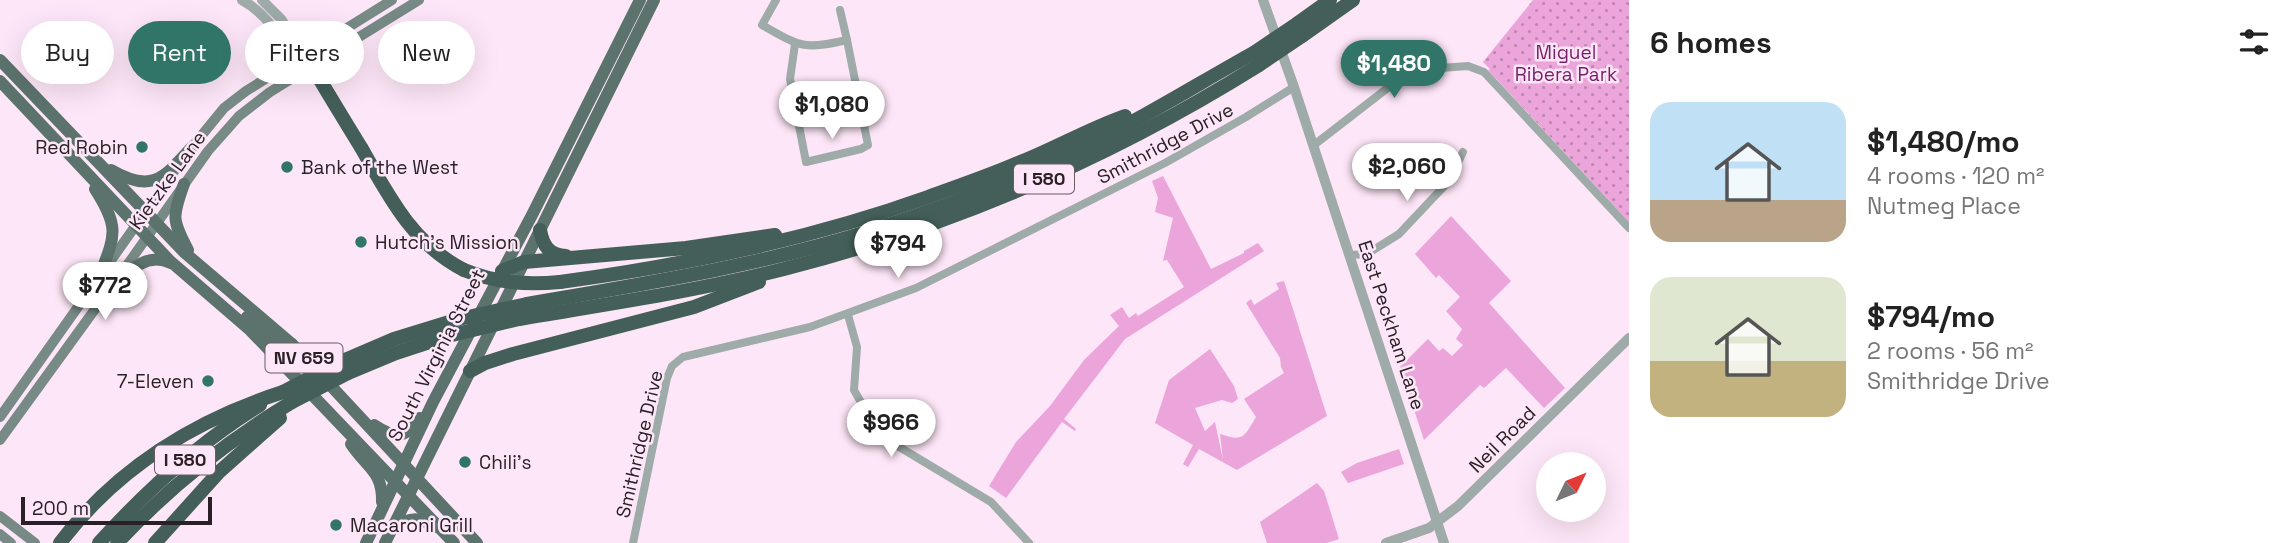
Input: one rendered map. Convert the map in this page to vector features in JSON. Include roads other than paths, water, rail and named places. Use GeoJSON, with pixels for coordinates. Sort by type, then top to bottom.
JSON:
{"type":"FeatureCollection","features":[{"type":"Feature","properties":{"kind":"highway","name":"I 580"},"geometry":{"type":"LineString","coordinates":[[1300,29],[1330,0]]}},
{"type":"Feature","properties":{"kind":"highway","name":"I 580"},"geometry":{"type":"LineString","coordinates":[[343,368],[448,336],[519,319],[714,284],[815,261],[905,233],[1024,188],[1151,127],[1300,29],[1353,0]]}},
{"type":"Feature","properties":{"kind":"highway","name":"I 580"},"geometry":{"type":"LineString","coordinates":[[99,543],[135,504],[179,464],[225,429],[394,340],[459,319],[741,265],[869,231],[956,201],[1027,172],[1121,128],[1157,107],[1257,58]]}},
{"type":"Feature","properties":{"kind":"highway"},"geometry":{"type":"LineString","coordinates":[[318,84],[413,231],[436,252],[464,270],[486,278],[518,284],[560,282],[651,270],[816,233],[929,196],[1018,163],[1122,117],[1157,107]]}},
{"type":"Feature","properties":{"kind":"highway"},"geometry":{"type":"LineString","coordinates":[[502,271],[524,262],[748,240],[817,226],[929,196]]}},
{"type":"Feature","properties":{"kind":"highway"},"geometry":{"type":"LineString","coordinates":[[540,230],[543,242],[550,251],[560,256],[582,258]]}},
{"type":"Feature","properties":{"kind":"highway"},"geometry":{"type":"LineString","coordinates":[[470,372],[485,363],[513,354],[694,307],[815,261]]}},
{"type":"Feature","properties":{"kind":"highway"},"geometry":{"type":"LineString","coordinates":[[60,543],[97,499],[142,462],[226,413],[287,397]]}},
{"type":"Feature","properties":{"kind":"highway"},"geometry":{"type":"LineString","coordinates":[[155,543],[219,472],[278,420],[287,397]]}},
{"type":"Feature","properties":{"kind":"highway","name":"I 580"},"geometry":{"type":"LineString","coordinates":[[117,543],[191,472],[287,397]]}},
{"type":"Feature","properties":{"kind":"main road","name":"Kietzke Lane"},"geometry":{"type":"LineString","coordinates":[[364,21],[392,0]]}},
{"type":"Feature","properties":{"kind":"main road","name":"Kietzke Lane"},"geometry":{"type":"LineString","coordinates":[[364,31],[419,0]]}},
{"type":"Feature","properties":{"kind":"main road","name":"South Virginia Street"},"geometry":{"type":"LineString","coordinates":[[385,543],[540,230],[640,0]]}},
{"type":"Feature","properties":{"kind":"main road","name":"South Virginia Street"},"geometry":{"type":"LineString","coordinates":[[366,543],[443,383],[502,271],[657,0]]}},
{"type":"Feature","properties":{"kind":"main road","name":"NV 659"},"geometry":{"type":"LineString","coordinates":[[0,60],[195,263],[292,344],[477,543]]}},
{"type":"Feature","properties":{"kind":"main road"},"geometry":{"type":"LineString","coordinates":[[0,71],[18,89],[23,91],[26,87]]}},
{"type":"Feature","properties":{"kind":"main road","name":"NV 659"},"geometry":{"type":"LineString","coordinates":[[0,80],[176,267],[263,342],[451,540]]}},
{"type":"Feature","properties":{"kind":"main road","name":"Kietzke Lane"},"geometry":{"type":"LineString","coordinates":[[0,417],[192,147],[234,100],[258,84]]}},
{"type":"Feature","properties":{"kind":"main road","name":"Kietzke Lane"},"geometry":{"type":"LineString","coordinates":[[0,440],[184,184],[233,121],[280,84]]}},
{"type":"Feature","properties":{"kind":"main road"},"geometry":{"type":"LineString","coordinates":[[96,160],[132,181],[150,183],[174,167],[192,147]]}},
{"type":"Feature","properties":{"kind":"main road"},"geometry":{"type":"LineString","coordinates":[[71,155],[109,210],[114,228],[112,244],[100,275]]}},
{"type":"Feature","properties":{"kind":"main road"},"geometry":{"type":"LineString","coordinates":[[184,184],[174,220],[176,229],[195,263]]}},
{"type":"Feature","properties":{"kind":"main road"},"geometry":{"type":"LineString","coordinates":[[103,298],[139,262],[155,258],[176,267]]}},
{"type":"Feature","properties":{"kind":"main road"},"geometry":{"type":"LineString","coordinates":[[233,314],[247,317],[281,346],[285,348],[292,344]]}},
{"type":"Feature","properties":{"kind":"main road"},"geometry":{"type":"LineString","coordinates":[[349,405],[382,430],[390,434],[403,434],[414,427],[443,383]]}},
{"type":"Feature","properties":{"kind":"main road"},"geometry":{"type":"LineString","coordinates":[[341,425],[359,457],[379,477],[382,509]]}},
{"type":"Feature","properties":{"kind":"main road"},"geometry":{"type":"LineString","coordinates":[[0,516],[35,543]]}},
{"type":"Feature","properties":{"kind":"main road"},"geometry":{"type":"LineString","coordinates":[[393,526],[417,518],[451,540]]}},
{"type":"Feature","properties":{"kind":"main road"},"geometry":{"type":"LineString","coordinates":[[0,534],[11,543]]}},
{"type":"Feature","properties":{"kind":"street"},"geometry":{"type":"LineString","coordinates":[[242,0],[268,21]]}},
{"type":"Feature","properties":{"kind":"street"},"geometry":{"type":"LineString","coordinates":[[262,0],[282,21]]}},
{"type":"Feature","properties":{"kind":"street"},"geometry":{"type":"LineString","coordinates":[[776,0],[762,25],[795,44],[815,48],[847,40]]}},
{"type":"Feature","properties":{"kind":"street","name":"East Peckham Lane"},"geometry":{"type":"LineString","coordinates":[[1263,0],[1314,145],[1444,543]]}},
{"type":"Feature","properties":{"kind":"street"},"geometry":{"type":"LineString","coordinates":[[795,44],[790,79],[806,162],[868,145],[840,10]]}},
{"type":"Feature","properties":{"kind":"street"},"geometry":{"type":"LineString","coordinates":[[1314,145],[1407,73],[1473,67],[1484,72],[1629,228]]}},
{"type":"Feature","properties":{"kind":"street","name":"Smithridge Drive"},"geometry":{"type":"LineString","coordinates":[[634,543],[667,378],[677,361],[689,354],[779,336],[848,315],[949,272],[1165,163],[1294,87]]}},
{"type":"Feature","properties":{"kind":"street"},"geometry":{"type":"LineString","coordinates":[[1350,255],[1367,254],[1399,234],[1449,181],[1463,152]]}},
{"type":"Feature","properties":{"kind":"street"},"geometry":{"type":"LineString","coordinates":[[848,315],[857,347],[854,390],[875,428],[891,442],[991,502],[1028,543]]}},
{"type":"Feature","properties":{"kind":"street","name":"Neil Road"},"geometry":{"type":"LineString","coordinates":[[1386,543],[1438,523],[1485,481],[1629,338]]}},
{"type":"Feature","properties":{"kind":"place","name":"Red Robin"},"geometry":{"type":"Point","coordinates":[142,147]}},
{"type":"Feature","properties":{"kind":"place","name":"Bank of the West"},"geometry":{"type":"Point","coordinates":[287,167]}},
{"type":"Feature","properties":{"kind":"place","name":"Hutch's Mission"},"geometry":{"type":"Point","coordinates":[361,242]}},
{"type":"Feature","properties":{"kind":"place","name":"7-Eleven"},"geometry":{"type":"Point","coordinates":[208,381]}},
{"type":"Feature","properties":{"kind":"place","name":"Chili's"},"geometry":{"type":"Point","coordinates":[465,462]}},
{"type":"Feature","properties":{"kind":"place","name":"Macaroni Grill"},"geometry":{"type":"Point","coordinates":[336,525]}},
{"type":"Feature","properties":{"kind":"park label","name":"Miguel Ribera Park"},"geometry":{"type":"Point","coordinates":[1566,63]}}]}
